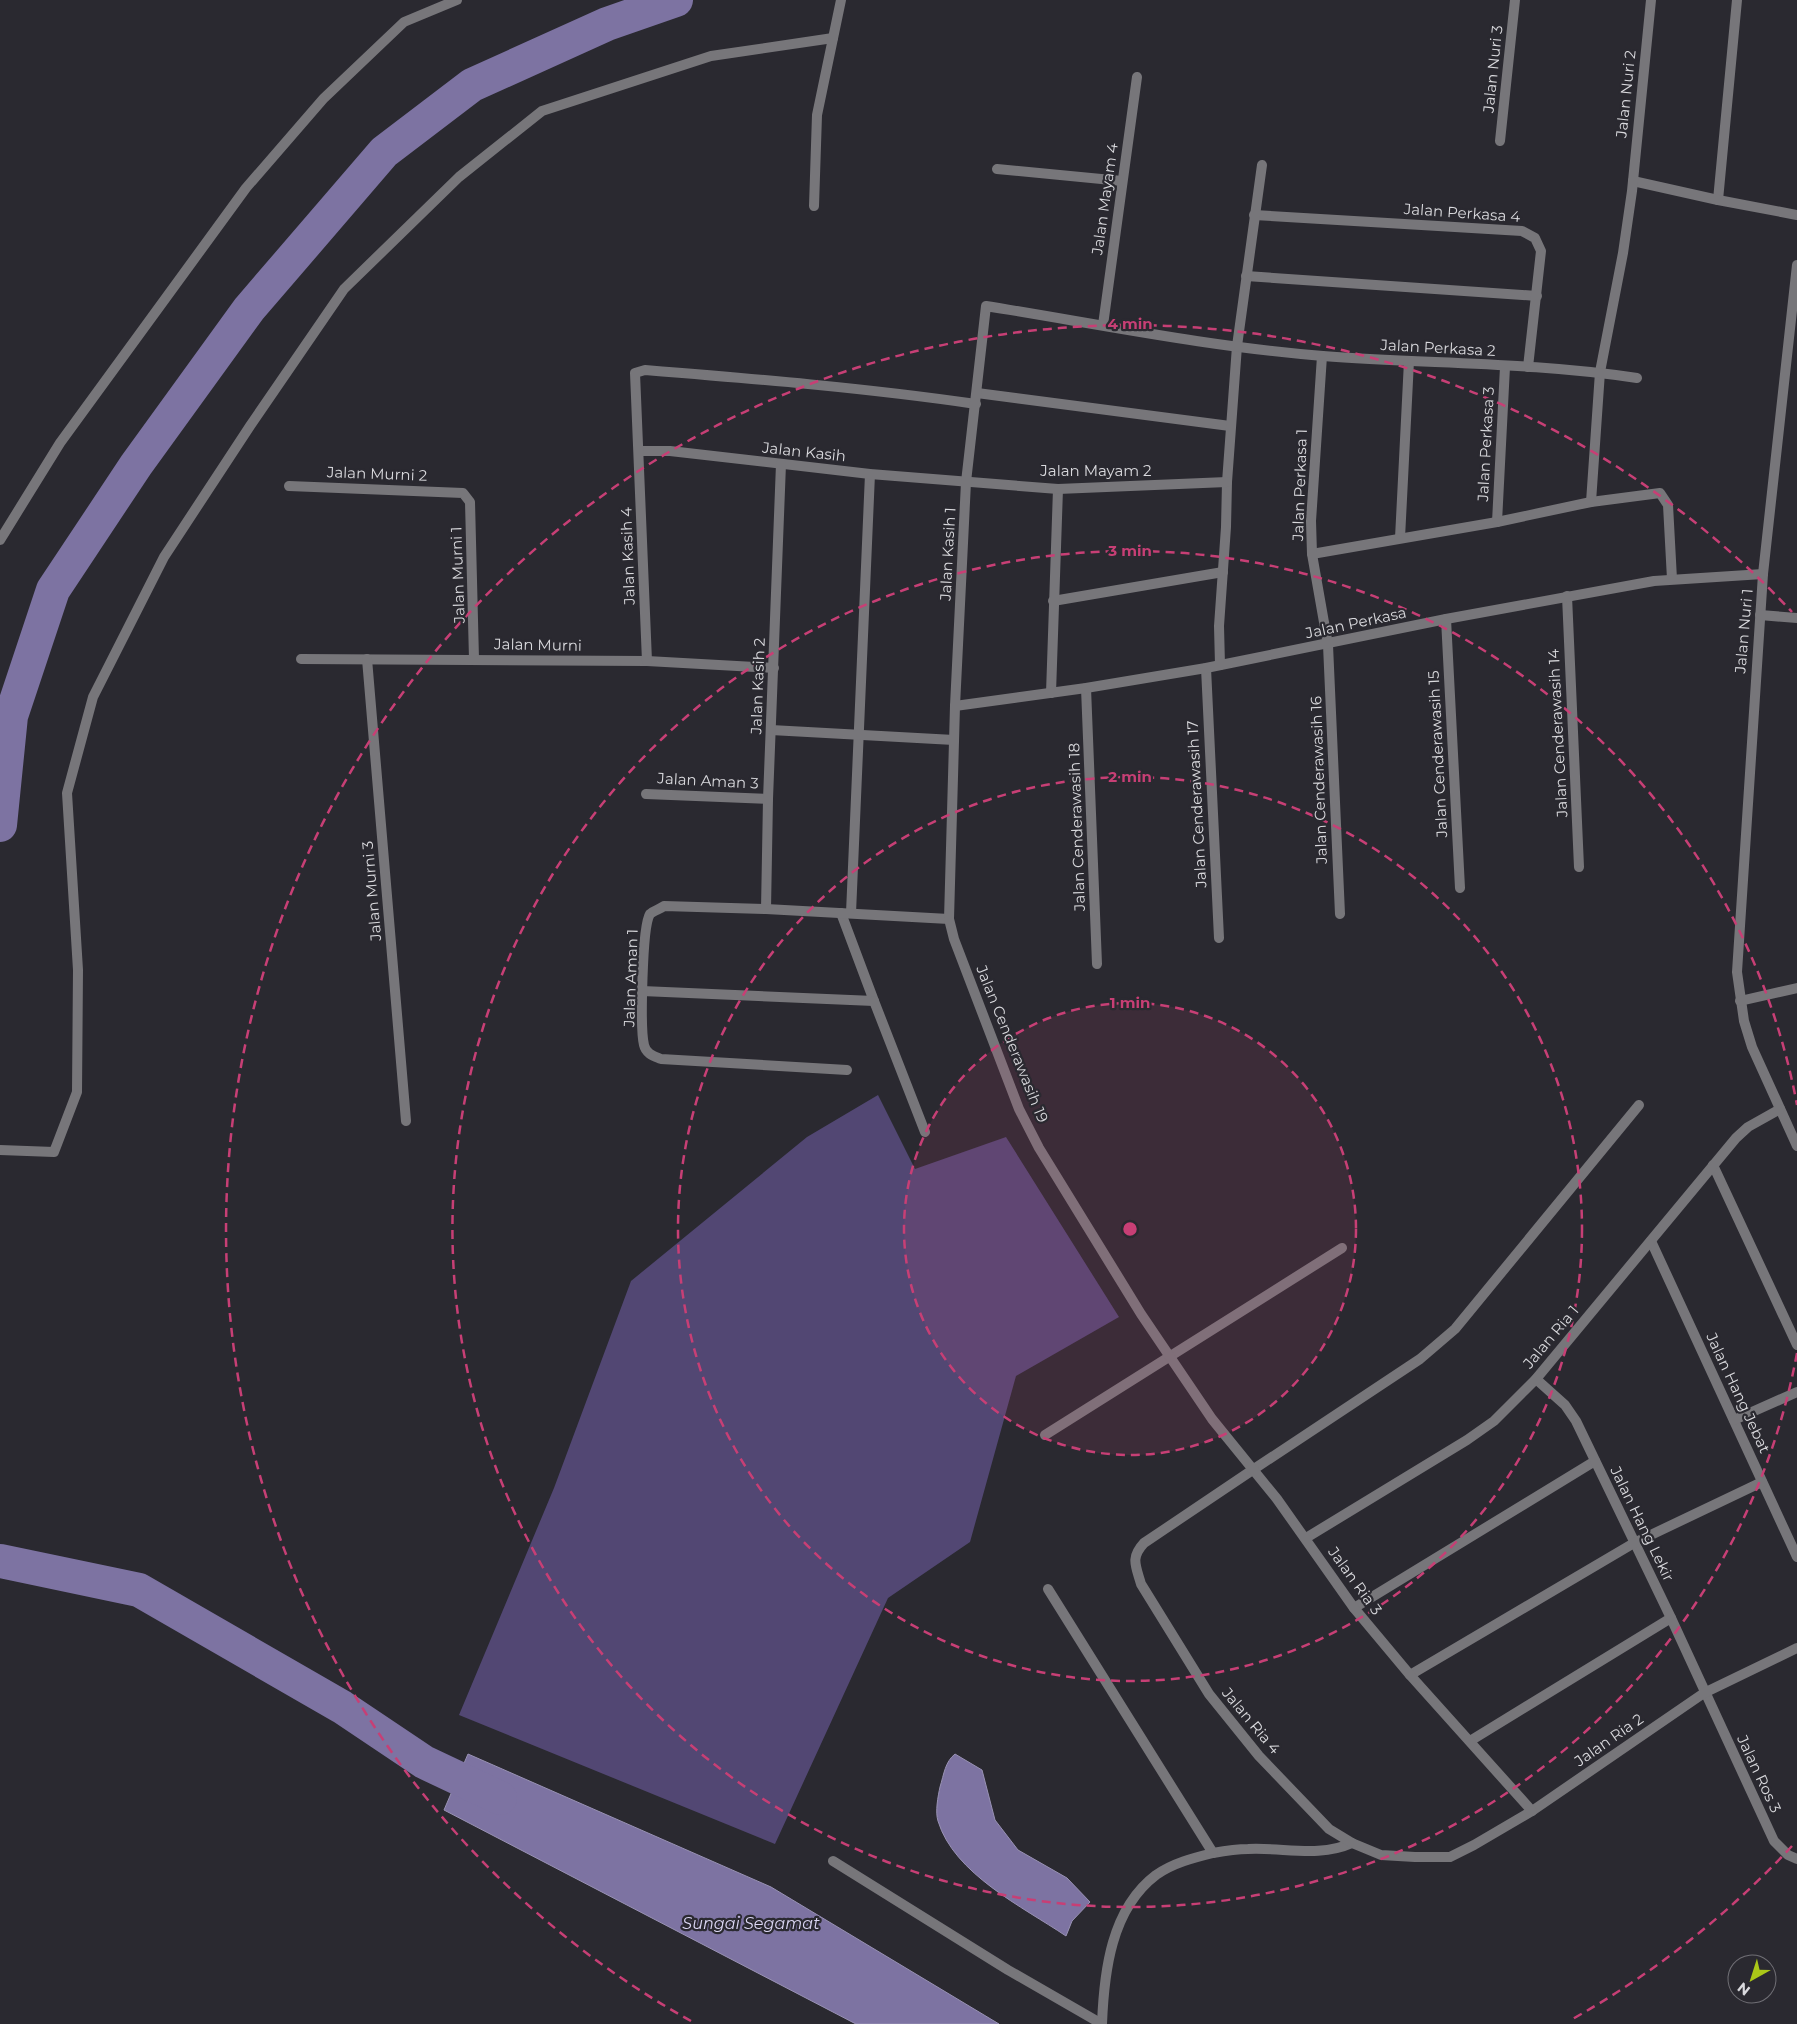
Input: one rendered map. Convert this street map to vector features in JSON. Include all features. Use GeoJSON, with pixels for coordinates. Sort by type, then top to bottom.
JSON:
{"type":"FeatureCollection","features":[{"type":"Feature","properties":{"kind":"street"},"geometry":{"type":"LineString","coordinates":[[0,540],[60,443],[246,188],[324,98],[404,22],[457,0]]}},
{"type":"Feature","properties":{"kind":"street","name":"Jalan Nuri 3"},"geometry":{"type":"LineString","coordinates":[[1500,141],[1515,0]]}},
{"type":"Feature","properties":{"kind":"street","name":"Jalan Nuri 2"},"geometry":{"type":"LineString","coordinates":[[1591,502],[1600,372],[1623,253],[1632,186],[1651,0]]}},
{"type":"Feature","properties":{"kind":"street"},"geometry":{"type":"LineString","coordinates":[[1718,200],[1737,0]]}},
{"type":"Feature","properties":{"kind":"street"},"geometry":{"type":"LineString","coordinates":[[814,206],[817,114],[841,3]]}},
{"type":"Feature","properties":{"kind":"street"},"geometry":{"type":"LineString","coordinates":[[0,1150],[54,1152],[77,1092],[78,970],[67,793],[93,697],[164,557],[339,297],[459,177],[542,111],[711,56],[832,38]]}},
{"type":"Feature","properties":{"kind":"street","name":"Jalan Mayam 4"},"geometry":{"type":"LineString","coordinates":[[1103,325],[1138,77]]}},
{"type":"Feature","properties":{"kind":"street"},"geometry":{"type":"LineString","coordinates":[[1220,665],[1219,626],[1230,426],[1237,346],[1262,165]]}},
{"type":"Feature","properties":{"kind":"street"},"geometry":{"type":"LineString","coordinates":[[997,168],[1122,181]]}},
{"type":"Feature","properties":{"kind":"street"},"geometry":{"type":"LineString","coordinates":[[1632,186],[1797,215]]}},
{"type":"Feature","properties":{"kind":"street","name":"Jalan Perkasa 4"},"geometry":{"type":"LineString","coordinates":[[1254,215],[1522,231],[1535,238],[1541,252],[1528,367]]}},
{"type":"Feature","properties":{"kind":"street","name":"Jalan Nuri 1"},"geometry":{"type":"LineString","coordinates":[[1797,264],[1760,615],[1737,972],[1740,1000],[1752,1047],[1797,1146]]}},
{"type":"Feature","properties":{"kind":"street"},"geometry":{"type":"LineString","coordinates":[[1246,276],[1537,296]]}},
{"type":"Feature","properties":{"kind":"street","name":"Jalan Perkasa 2"},"geometry":{"type":"LineString","coordinates":[[986,306],[1237,346],[1322,356],[1600,372],[1637,378]]}},
{"type":"Feature","properties":{"kind":"street","name":"Jalan Kasih 1"},"geometry":{"type":"LineString","coordinates":[[955,706],[966,482],[986,306]]}},
{"type":"Feature","properties":{"kind":"street","name":"Jalan Perkasa 1"},"geometry":{"type":"LineString","coordinates":[[1322,356],[1311,521],[1312,554],[1328,645]]}},
{"type":"Feature","properties":{"kind":"street"},"geometry":{"type":"LineString","coordinates":[[1400,538],[1408,361]]}},
{"type":"Feature","properties":{"kind":"street","name":"Jalan Perkasa 3"},"geometry":{"type":"LineString","coordinates":[[1497,522],[1505,367]]}},
{"type":"Feature","properties":{"kind":"street","name":"Jalan Kasih 4"},"geometry":{"type":"LineString","coordinates":[[647,661],[640,451],[635,373],[645,370],[893,392],[976,404]]}},
{"type":"Feature","properties":{"kind":"street"},"geometry":{"type":"LineString","coordinates":[[977,393],[1230,426]]}},
{"type":"Feature","properties":{"kind":"street","name":"Jalan Kasih"},"geometry":{"type":"LineString","coordinates":[[640,451],[670,451],[870,474],[966,482]]}},
{"type":"Feature","properties":{"kind":"street","name":"Jalan Kasih 2"},"geometry":{"type":"LineString","coordinates":[[766,909],[768,799],[781,464]]}},
{"type":"Feature","properties":{"kind":"street"},"geometry":{"type":"LineString","coordinates":[[870,474],[846,913],[874,1001],[925,1132]]}},
{"type":"Feature","properties":{"kind":"street","name":"Jalan Mayam 2"},"geometry":{"type":"LineString","coordinates":[[966,482],[1058,489],[1227,482]]}},
{"type":"Feature","properties":{"kind":"street","name":"Jalan Murni 2"},"geometry":{"type":"LineString","coordinates":[[289,486],[463,493]]}},
{"type":"Feature","properties":{"kind":"street"},"geometry":{"type":"LineString","coordinates":[[1051,693],[1058,489]]}},
{"type":"Feature","properties":{"kind":"street","name":"Jalan Murni 1"},"geometry":{"type":"LineString","coordinates":[[463,493],[470,502],[474,659]]}},
{"type":"Feature","properties":{"kind":"street"},"geometry":{"type":"LineString","coordinates":[[1312,554],[1497,522],[1591,502],[1660,493],[1668,505],[1672,579]]}},
{"type":"Feature","properties":{"kind":"street"},"geometry":{"type":"LineString","coordinates":[[1054,602],[1223,572]]}},
{"type":"Feature","properties":{"kind":"street","name":"Jalan Perkasa"},"geometry":{"type":"LineString","coordinates":[[955,706],[1086,688],[1206,668],[1567,596],[1672,579],[1764,574]]}},
{"type":"Feature","properties":{"kind":"street","name":"Jalan Cenderawasih 14"},"geometry":{"type":"LineString","coordinates":[[1567,596],[1579,867]]}},
{"type":"Feature","properties":{"kind":"street"},"geometry":{"type":"LineString","coordinates":[[1760,615],[1797,618]]}},
{"type":"Feature","properties":{"kind":"street","name":"Jalan Cenderawasih 15"},"geometry":{"type":"LineString","coordinates":[[1446,619],[1460,888]]}},
{"type":"Feature","properties":{"kind":"street","name":"Jalan Cenderawasih 16"},"geometry":{"type":"LineString","coordinates":[[1328,645],[1340,914]]}},
{"type":"Feature","properties":{"kind":"street","name":"Jalan Murni"},"geometry":{"type":"LineString","coordinates":[[301,659],[647,661],[774,668]]}},
{"type":"Feature","properties":{"kind":"street","name":"Jalan Murni 3"},"geometry":{"type":"LineString","coordinates":[[367,659],[406,1121]]}},
{"type":"Feature","properties":{"kind":"street","name":"Jalan Cenderawasih 17"},"geometry":{"type":"LineString","coordinates":[[1206,668],[1219,938]]}},
{"type":"Feature","properties":{"kind":"street","name":"Jalan Cenderawasih 18"},"geometry":{"type":"LineString","coordinates":[[1086,688],[1097,964]]}},
{"type":"Feature","properties":{"kind":"street","name":"Jalan Cenderawasih 19"},"geometry":{"type":"LineString","coordinates":[[955,706],[949,919],[954,939],[1027,1125],[1070,1200],[1170,1357]]}},
{"type":"Feature","properties":{"kind":"street"},"geometry":{"type":"LineString","coordinates":[[772,730],[954,740]]}},
{"type":"Feature","properties":{"kind":"street","name":"Jalan Aman 3"},"geometry":{"type":"LineString","coordinates":[[646,794],[768,799]]}},
{"type":"Feature","properties":{"kind":"street","name":"Jalan Aman 1"},"geometry":{"type":"LineString","coordinates":[[847,1070],[661,1059],[650,1054],[644,1046],[642,991],[645,927],[651,914],[664,906],[766,909],[949,919]]}},
{"type":"Feature","properties":{"kind":"street"},"geometry":{"type":"LineString","coordinates":[[1740,1000],[1797,988]]}},
{"type":"Feature","properties":{"kind":"street"},"geometry":{"type":"LineString","coordinates":[[642,991],[874,1001]]}},
{"type":"Feature","properties":{"kind":"street","name":"Jalan Ria 4"},"geometry":{"type":"LineString","coordinates":[[1532,1811],[1474,1846],[1450,1857],[1415,1858],[1380,1855],[1352,1843],[1328,1829],[1259,1756],[1209,1694],[1145,1592],[1135,1564],[1136,1552],[1144,1543],[1420,1359],[1455,1328],[1638,1105]]}},
{"type":"Feature","properties":{"kind":"street","name":"Jalan Ria 1"},"geometry":{"type":"LineString","coordinates":[[1306,1538],[1467,1440],[1494,1421],[1536,1379],[1713,1165],[1748,1127],[1780,1109]]}},
{"type":"Feature","properties":{"kind":"street"},"geometry":{"type":"LineString","coordinates":[[1713,1165],[1797,1346]]}},
{"type":"Feature","properties":{"kind":"street","name":"Jalan Hang Jebat"},"geometry":{"type":"LineString","coordinates":[[1651,1241],[1797,1558]]}},
{"type":"Feature","properties":{"kind":"street"},"geometry":{"type":"LineString","coordinates":[[1044,1435],[1342,1248]]}},
{"type":"Feature","properties":{"kind":"street","name":"Jalan Ria 3"},"geometry":{"type":"LineString","coordinates":[[1170,1357],[1212,1419],[1254,1469],[1306,1538],[1354,1608],[1410,1675],[1532,1811]]}},
{"type":"Feature","properties":{"kind":"street","name":"Jalan Hang Lekir"},"geometry":{"type":"LineString","coordinates":[[1536,1379],[1568,1410],[1576,1422],[1671,1618],[1704,1693]]}},
{"type":"Feature","properties":{"kind":"street"},"geometry":{"type":"LineString","coordinates":[[1734,1420],[1797,1392]]}},
{"type":"Feature","properties":{"kind":"street"},"geometry":{"type":"LineString","coordinates":[[1354,1608],[1595,1461]]}},
{"type":"Feature","properties":{"kind":"street"},"geometry":{"type":"LineString","coordinates":[[1410,1675],[1634,1543],[1762,1482]]}},
{"type":"Feature","properties":{"kind":"street"},"geometry":{"type":"LineString","coordinates":[[1048,1589],[1213,1853]]}},
{"type":"Feature","properties":{"kind":"street"},"geometry":{"type":"LineString","coordinates":[[1470,1741],[1671,1618]]}},
{"type":"Feature","properties":{"kind":"street","name":"Jalan Ria 2"},"geometry":{"type":"LineString","coordinates":[[1532,1811],[1704,1693],[1797,1648]]}},
{"type":"Feature","properties":{"kind":"street","name":"Jalan Ros 3"},"geometry":{"type":"LineString","coordinates":[[1704,1693],[1774,1841],[1788,1855],[1797,1859]]}},
{"type":"Feature","properties":{"kind":"street"},"geometry":{"type":"LineString","coordinates":[[834,1861],[1008,1970],[1102,2024],[1103,1985],[1111,1947],[1123,1915],[1140,1890],[1157,1875],[1180,1862],[1213,1853],[1248,1849],[1318,1852],[1340,1849],[1352,1843]]}},
{"type":"Feature","properties":{"kind":"shaded area"},"geometry":{"type":"Polygon","coordinates":[[[878,1095],[915,1169],[1006,1137],[1119,1317],[1016,1376],[970,1542],[888,1598],[775,1844],[459,1715],[554,1488],[631,1281],[807,1137],[878,1095]]]}},
{"type":"Feature","properties":{"kind":"water","name":"Sungai Segamat"},"geometry":{"type":"Polygon","coordinates":[[[468,1754],[771,1887],[999,2024],[856,2024],[444,1810],[468,1754]]]}},
{"type":"Feature","properties":{"kind":"water"},"geometry":{"type":"Polygon","coordinates":[[[955,1754],[982,1770],[995,1820],[1018,1850],[1067,1878],[1090,1902],[1072,1921],[1066,1936],[992,1888],[974,1873],[946,1840],[938,1821],[937,1804],[945,1769],[955,1754]]]}},
{"type":"Feature","properties":{"kind":"waterway"},"geometry":{"type":"LineString","coordinates":[[0,825],[11,716],[53,590],[136,465],[249,309],[384,152],[472,85],[607,24],[676,0]]}},
{"type":"Feature","properties":{"kind":"waterway"},"geometry":{"type":"LineString","coordinates":[[0,1561],[139,1590],[342,1707],[424,1762],[500,1798]]}}]}
